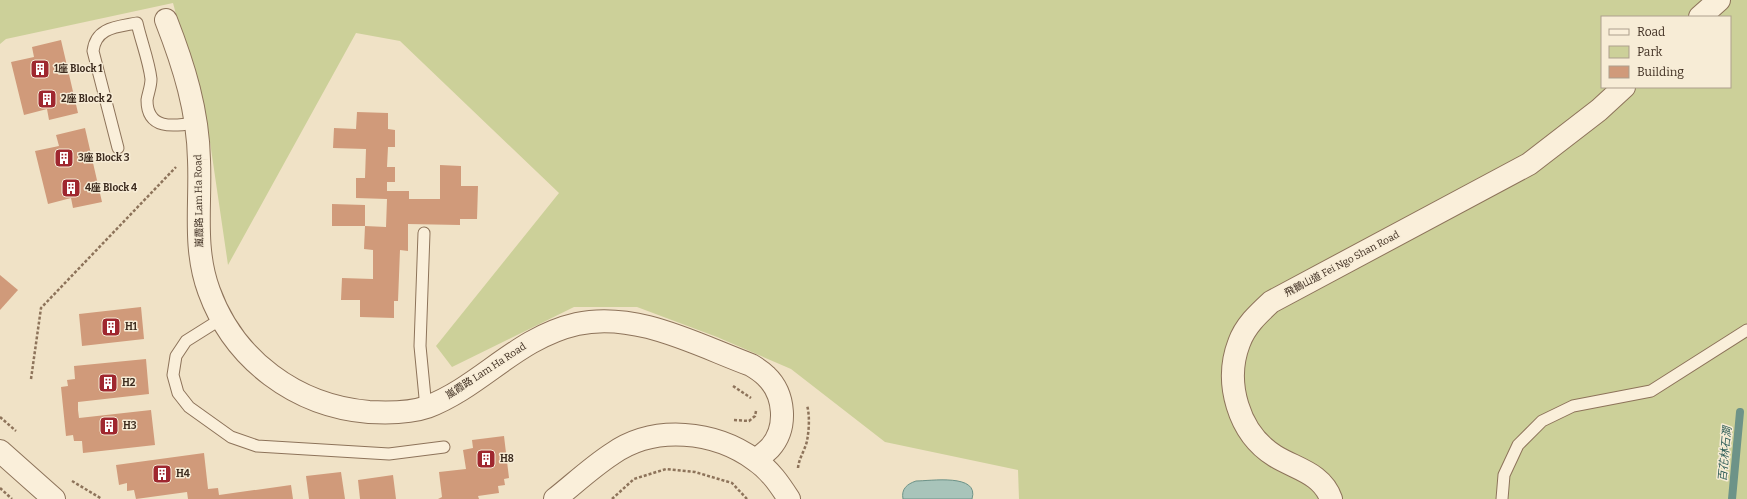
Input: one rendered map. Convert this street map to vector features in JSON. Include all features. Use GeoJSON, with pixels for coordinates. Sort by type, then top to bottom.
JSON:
{"type":"FeatureCollection","features":[{"type":"Feature","properties":{"kind":"street"},"geometry":{"type":"LineString","coordinates":[[1701,16],[1719,0]]}},
{"type":"Feature","properties":{"kind":"street","name":"嵐霞路 Lam Ha Road"},"geometry":{"type":"LineString","coordinates":[[166,20],[179,54],[189,88],[196,123],[199,158],[200,192],[198,227],[200,259],[208,290],[221,319],[244,351],[274,378],[309,398],[355,410],[386,413],[426,408],[453,394],[521,347],[549,332],[579,324],[610,321],[641,325],[751,365],[767,376],[778,392],[783,411],[780,430],[771,447],[756,460]]}},
{"type":"Feature","properties":{"kind":"street","name":"飛鵝山道 Fei Ngo Shan Road"},"geometry":{"type":"LineString","coordinates":[[1331,499],[1329,492],[1316,477],[1274,456],[1255,439],[1241,417],[1234,393],[1233,367],[1239,342],[1252,320],[1271,302],[1529,164],[1599,110],[1623,88]]}},
{"type":"Feature","properties":{"kind":"street"},"geometry":{"type":"LineString","coordinates":[[555,499],[613,453],[641,440],[671,434],[701,436],[730,445],[756,460],[776,479],[789,499]]}},
{"type":"Feature","properties":{"kind":"street"},"geometry":{"type":"LineString","coordinates":[[0,451],[54,499]]}},
{"type":"Feature","properties":{"kind":"lane"},"geometry":{"type":"LineString","coordinates":[[118,148],[93,51],[94,42],[99,35],[106,30],[137,23],[151,78],[147,98],[148,108],[158,123],[167,126],[196,123]]}},
{"type":"Feature","properties":{"kind":"lane"},"geometry":{"type":"LineString","coordinates":[[424,232],[420,346],[426,408]]}},
{"type":"Feature","properties":{"kind":"lane"},"geometry":{"type":"LineString","coordinates":[[221,319],[186,341],[176,356],[173,375],[178,393],[190,407],[231,437],[257,446],[389,454],[444,448]]}},
{"type":"Feature","properties":{"kind":"lane"},"geometry":{"type":"LineString","coordinates":[[1502,499],[1504,475],[1518,444],[1542,421],[1573,406],[1651,391],[1747,330]]}},
{"type":"Feature","properties":{"kind":"path"},"geometry":{"type":"LineString","coordinates":[[31,379],[41,308],[180,162]]}},
{"type":"Feature","properties":{"kind":"path"},"geometry":{"type":"LineString","coordinates":[[797,476],[799,460],[807,441],[809,413],[805,399]]}},
{"type":"Feature","properties":{"kind":"path"},"geometry":{"type":"LineString","coordinates":[[0,417],[17,432]]}},
{"type":"Feature","properties":{"kind":"path"},"geometry":{"type":"LineString","coordinates":[[612,499],[634,479],[666,469],[695,472],[732,483],[747,499]]}},
{"type":"Feature","properties":{"kind":"path"},"geometry":{"type":"LineString","coordinates":[[67,477],[102,499]]}},
{"type":"Feature","properties":{"kind":"path"},"geometry":{"type":"LineString","coordinates":[[0,488],[12,499]]}},
{"type":"Feature","properties":{"kind":"green space"},"geometry":{"type":"Polygon","coordinates":[[[0,0],[1747,0],[1747,499],[1019,499],[1018,470],[885,442],[791,369],[717,337],[637,307],[574,307],[452,367],[436,346],[559,193],[400,41],[356,33],[228,265],[210,142],[173,3],[6,39],[0,44],[0,0]]]}},
{"type":"Feature","properties":{"kind":"water"},"geometry":{"type":"Polygon","coordinates":[[[952,480],[961,482],[969,485],[972,491],[972,499],[903,499],[905,487],[916,481],[952,480]]]}},
{"type":"Feature","properties":{"kind":"building"},"geometry":{"type":"Polygon","coordinates":[[[61,40],[78,113],[49,120],[47,109],[24,115],[11,62],[34,57],[32,47],[61,40]]]}},
{"type":"Feature","properties":{"kind":"building"},"geometry":{"type":"Polygon","coordinates":[[[357,112],[388,113],[388,129],[395,130],[395,147],[388,147],[387,167],[395,167],[395,182],[387,182],[387,191],[409,191],[409,199],[440,199],[440,165],[461,166],[461,186],[478,186],[477,219],[460,219],[460,225],[408,224],[408,251],[400,250],[398,301],[394,301],[394,318],[360,317],[360,300],[341,300],[342,278],[373,279],[373,250],[364,249],[365,226],[386,227],[387,199],[356,198],[356,178],[365,178],[366,149],[333,148],[334,128],[356,129],[357,112]]]}},
{"type":"Feature","properties":{"kind":"building"},"geometry":{"type":"Polygon","coordinates":[[[85,128],[102,202],[73,208],[71,198],[48,204],[35,151],[59,146],[56,135],[85,128]]]}},
{"type":"Feature","properties":{"kind":"building"},"geometry":{"type":"Polygon","coordinates":[[[332,204],[365,205],[365,226],[332,226],[332,204]]]}},
{"type":"Feature","properties":{"kind":"building"},"geometry":{"type":"Polygon","coordinates":[[[0,275],[18,290],[0,310],[0,275]]]}},
{"type":"Feature","properties":{"kind":"building","name":"H1"},"geometry":{"type":"Polygon","coordinates":[[[141,307],[144,339],[82,346],[79,314],[141,307]]]}},
{"type":"Feature","properties":{"kind":"building"},"geometry":{"type":"Polygon","coordinates":[[[146,359],[149,394],[78,402],[78,410],[79,418],[151,410],[155,445],[83,453],[82,441],[74,441],[73,435],[66,436],[61,387],[68,386],[67,380],[75,379],[74,366],[146,359]]]}},
{"type":"Feature","properties":{"kind":"building","name":"H8"},"geometry":{"type":"Polygon","coordinates":[[[504,436],[509,478],[504,479],[505,485],[498,486],[499,493],[478,496],[479,499],[438,499],[442,497],[439,472],[466,469],[463,450],[473,448],[472,440],[504,436]]]}},
{"type":"Feature","properties":{"kind":"building","name":"H4"},"geometry":{"type":"Polygon","coordinates":[[[204,453],[208,489],[218,488],[219,495],[291,485],[293,499],[188,499],[187,492],[136,499],[134,490],[127,491],[127,483],[119,485],[116,465],[204,453]]]}},
{"type":"Feature","properties":{"kind":"building"},"geometry":{"type":"Polygon","coordinates":[[[341,472],[345,499],[309,499],[306,476],[341,472]]]}},
{"type":"Feature","properties":{"kind":"building"},"geometry":{"type":"Polygon","coordinates":[[[393,475],[396,499],[360,499],[358,480],[393,475]]]}},
{"type":"Feature","properties":{"kind":"waterway","name":"百花林石澗"},"geometry":{"type":"LineString","coordinates":[[1732,499],[1740,412]]}},
{"type":"Feature","properties":{"kind":"place","name":"1座 Block 1"},"geometry":{"type":"Point","coordinates":[40,69]}},
{"type":"Feature","properties":{"kind":"place","name":"2座 Block 2"},"geometry":{"type":"Point","coordinates":[47,99]}},
{"type":"Feature","properties":{"kind":"place","name":"3座 Block 3"},"geometry":{"type":"Point","coordinates":[64,158]}},
{"type":"Feature","properties":{"kind":"place","name":"4座 Block 4"},"geometry":{"type":"Point","coordinates":[71,188]}},
{"type":"Feature","properties":{"kind":"place","name":"H1"},"geometry":{"type":"Point","coordinates":[111,327]}},
{"type":"Feature","properties":{"kind":"place","name":"H2"},"geometry":{"type":"Point","coordinates":[108,383]}},
{"type":"Feature","properties":{"kind":"place","name":"H3"},"geometry":{"type":"Point","coordinates":[109,426]}},
{"type":"Feature","properties":{"kind":"place","name":"H8"},"geometry":{"type":"Point","coordinates":[486,459]}},
{"type":"Feature","properties":{"kind":"place","name":"H4"},"geometry":{"type":"Point","coordinates":[162,474]}}]}
